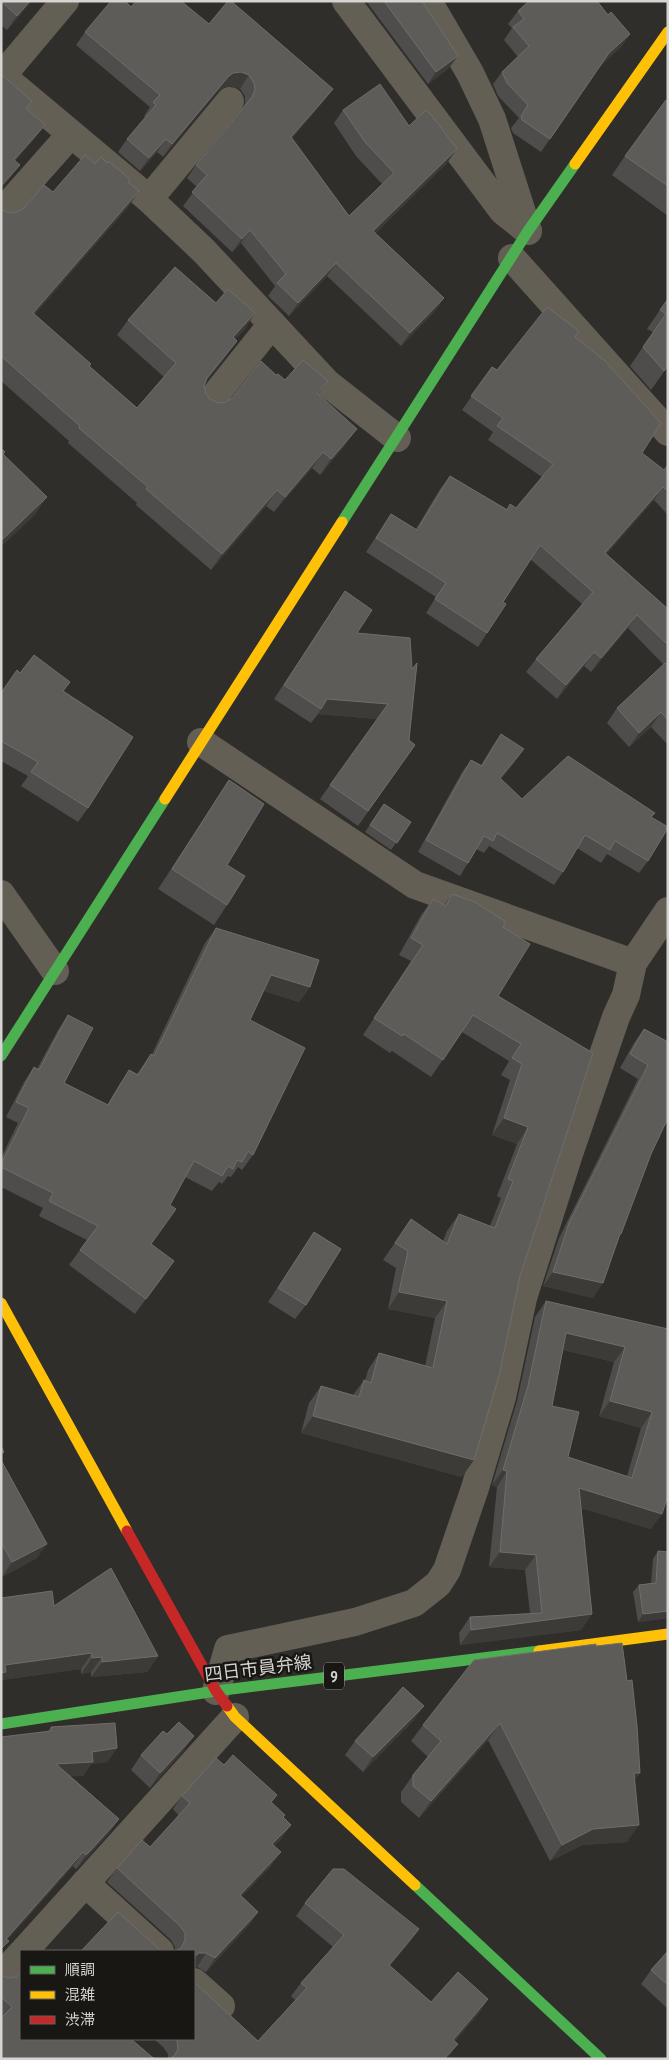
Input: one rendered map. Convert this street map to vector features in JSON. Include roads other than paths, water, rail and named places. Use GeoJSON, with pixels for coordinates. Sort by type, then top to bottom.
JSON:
{"type":"FeatureCollection","features":[{"type":"Feature","properties":{"kind":"street"},"geometry":{"type":"LineString","coordinates":[[65,1],[2,76],[149,199],[204,251],[327,383],[397,438]]}},
{"type":"Feature","properties":{"kind":"street"},"geometry":{"type":"LineString","coordinates":[[346,1],[503,211],[528,231]]}},
{"type":"Feature","properties":{"kind":"street"},"geometry":{"type":"LineString","coordinates":[[428,1],[470,73],[492,119],[528,231]]}},
{"type":"Feature","properties":{"kind":"street"},"geometry":{"type":"LineString","coordinates":[[1,1056],[528,231],[668,32]]}},
{"type":"Feature","properties":{"kind":"street"},"geometry":{"type":"LineString","coordinates":[[149,199],[230,101]]}},
{"type":"Feature","properties":{"kind":"street"},"geometry":{"type":"LineString","coordinates":[[1,213],[71,134]]}},
{"type":"Feature","properties":{"kind":"street"},"geometry":{"type":"LineString","coordinates":[[512,258],[668,432]]}},
{"type":"Feature","properties":{"kind":"street"},"geometry":{"type":"LineString","coordinates":[[209,403],[272,324]]}},
{"type":"Feature","properties":{"kind":"street"},"geometry":{"type":"LineString","coordinates":[[201,742],[414,885],[632,964]]}},
{"type":"Feature","properties":{"kind":"street"},"geometry":{"type":"LineString","coordinates":[[1,894],[55,971]]}},
{"type":"Feature","properties":{"kind":"street"},"geometry":{"type":"LineString","coordinates":[[216,1691],[228,1649],[375,1617],[414,1603],[438,1584],[450,1562],[480,1470],[533,1300],[569,1154],[616,1017],[626,995],[632,964],[667,914]]}},
{"type":"Feature","properties":{"kind":"street"},"geometry":{"type":"LineString","coordinates":[[1,1303],[216,1691],[235,1718],[601,2059]]}},
{"type":"Feature","properties":{"kind":"street","name":"四日市員弁線"},"geometry":{"type":"LineString","coordinates":[[1,1724],[216,1691],[668,1634]]}},
{"type":"Feature","properties":{"kind":"street"},"geometry":{"type":"LineString","coordinates":[[26,1950],[235,1718]]}},
{"type":"Feature","properties":{"kind":"street"},"geometry":{"type":"LineString","coordinates":[[85,1883],[159,1950]]}},
{"type":"Feature","properties":{"kind":"street"},"geometry":{"type":"LineString","coordinates":[[1,1976],[20,1956]]}},
{"type":"Feature","properties":{"kind":"street"},"geometry":{"type":"LineString","coordinates":[[195,1983],[221,2006]]}}]}
